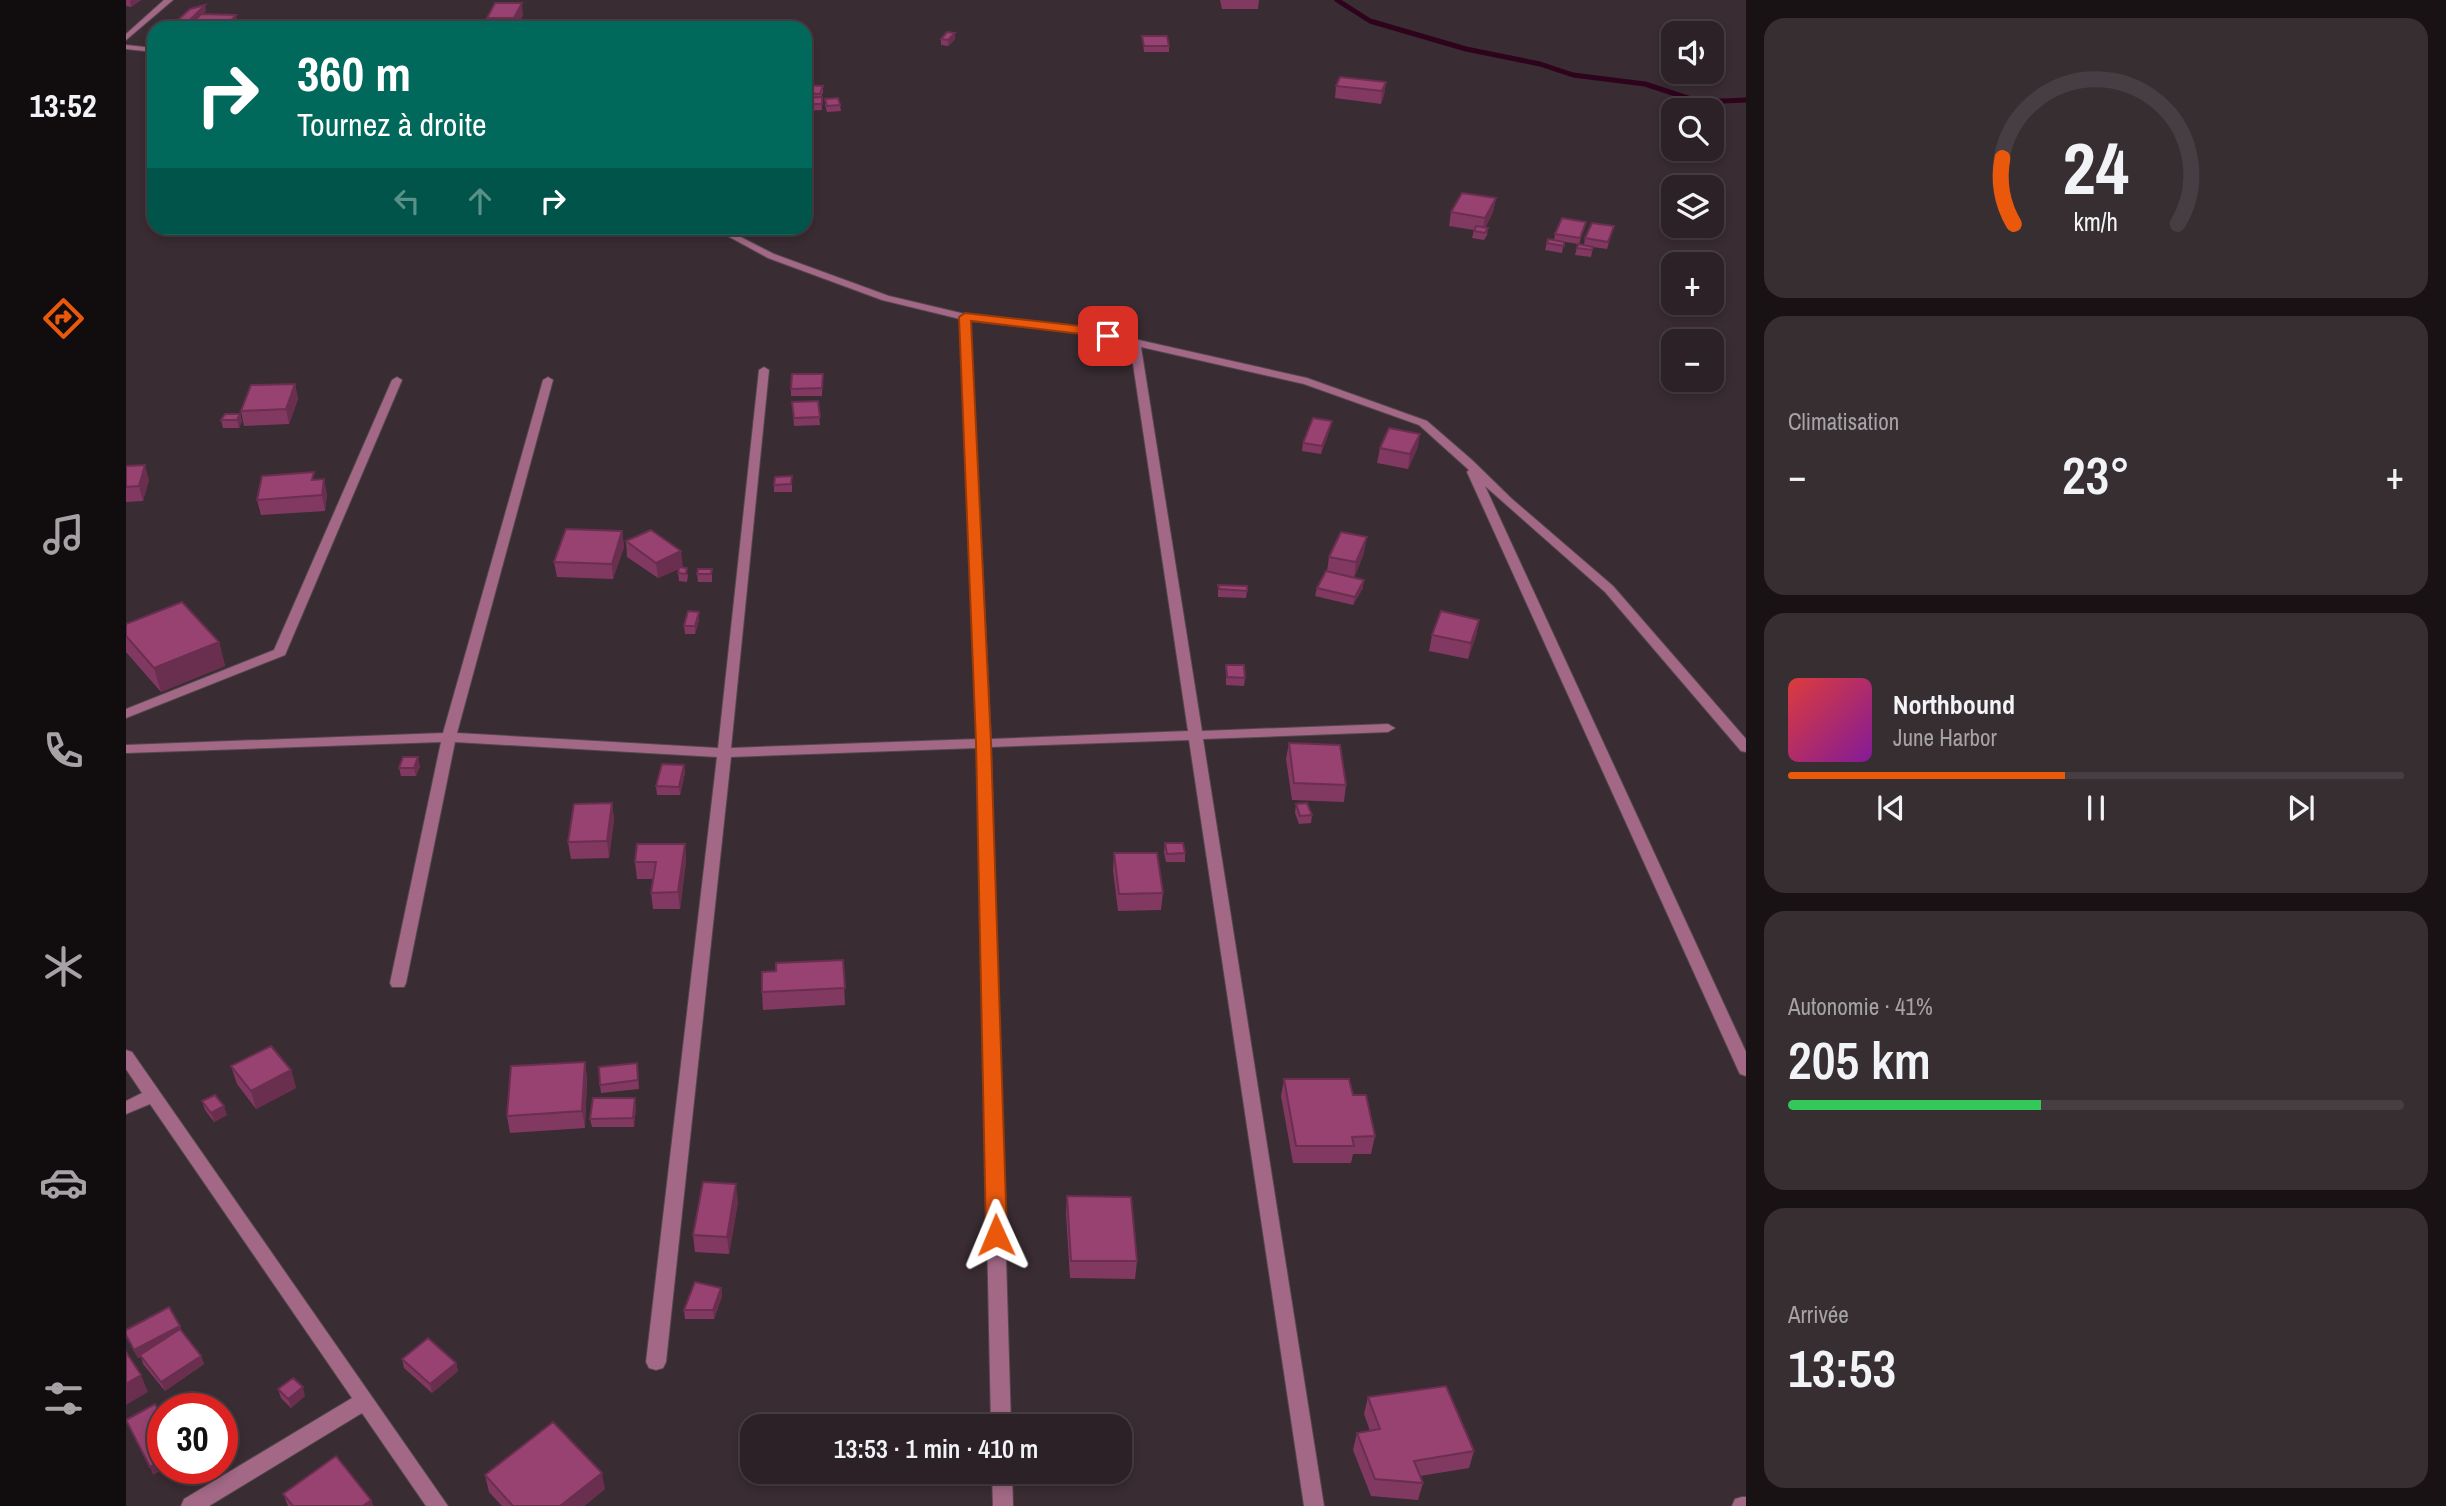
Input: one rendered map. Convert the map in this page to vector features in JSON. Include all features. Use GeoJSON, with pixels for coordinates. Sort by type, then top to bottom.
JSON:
{"type":"FeatureCollection","features":[{"type":"Feature","properties":{"kind":"street"},"geometry":{"type":"LineString","coordinates":[[126,38],[170,0]]}},
{"type":"Feature","properties":{"kind":"street"},"geometry":{"type":"LineString","coordinates":[[126,47],[147,49]]}},
{"type":"Feature","properties":{"kind":"street"},"geometry":{"type":"LineString","coordinates":[[730,235],[771,256],[886,298],[965,317],[1081,330],[1307,381],[1423,423],[1508,502],[1609,589],[1746,748]]}},
{"type":"Feature","properties":{"kind":"street"},"geometry":{"type":"LineString","coordinates":[[965,317],[984,743],[1001,1414]]}},
{"type":"Feature","properties":{"kind":"street"},"geometry":{"type":"LineString","coordinates":[[1135,342],[1314,1506]]}},
{"type":"Feature","properties":{"kind":"street"},"geometry":{"type":"LineString","coordinates":[[656,1362],[764,370]]}},
{"type":"Feature","properties":{"kind":"street"},"geometry":{"type":"LineString","coordinates":[[126,714],[279,652],[397,380]]}},
{"type":"Feature","properties":{"kind":"street"},"geometry":{"type":"LineString","coordinates":[[398,983],[449,737],[548,380]]}},
{"type":"Feature","properties":{"kind":"street"},"geometry":{"type":"LineString","coordinates":[[1468,462],[1746,1070]]}},
{"type":"Feature","properties":{"kind":"street"},"geometry":{"type":"LineString","coordinates":[[126,749],[449,737],[724,753],[1388,728]]}},
{"type":"Feature","properties":{"kind":"street"},"geometry":{"type":"LineString","coordinates":[[126,1056],[438,1506]]}},
{"type":"Feature","properties":{"kind":"street"},"geometry":{"type":"LineString","coordinates":[[126,1108],[153,1095]]}},
{"type":"Feature","properties":{"kind":"street"},"geometry":{"type":"LineString","coordinates":[[191,1506],[365,1401]]}},
{"type":"Feature","properties":{"kind":"street"},"geometry":{"type":"LineString","coordinates":[[1002,1484],[1003,1506]]}},
{"type":"Feature","properties":{"kind":"building"},"geometry":{"type":"Polygon","coordinates":[[[495,3],[522,3],[514,18],[487,18],[495,3]]]}},
{"type":"Feature","properties":{"kind":"building"},"geometry":{"type":"Polygon","coordinates":[[[205,5],[189,21],[178,20],[190,9],[205,5]]]}},
{"type":"Feature","properties":{"kind":"building"},"geometry":{"type":"Polygon","coordinates":[[[201,14],[236,15],[230,21],[194,21],[201,14]]]}},
{"type":"Feature","properties":{"kind":"building"},"geometry":{"type":"Polygon","coordinates":[[[947,32],[955,33],[948,40],[941,39],[947,32]]]}},
{"type":"Feature","properties":{"kind":"building"},"geometry":{"type":"Polygon","coordinates":[[[1142,36],[1167,36],[1169,46],[1144,46],[1142,36]]]}},
{"type":"Feature","properties":{"kind":"building"},"geometry":{"type":"Polygon","coordinates":[[[1340,77],[1386,82],[1382,91],[1336,86],[1340,77]]]}},
{"type":"Feature","properties":{"kind":"building"},"geometry":{"type":"Polygon","coordinates":[[[812,85],[823,86],[820,94],[812,93],[812,85]]]}},
{"type":"Feature","properties":{"kind":"building"},"geometry":{"type":"Polygon","coordinates":[[[822,97],[822,104],[812,104],[812,98],[822,97]]]}},
{"type":"Feature","properties":{"kind":"building"},"geometry":{"type":"Polygon","coordinates":[[[838,98],[840,105],[827,106],[825,99],[838,98]]]}},
{"type":"Feature","properties":{"kind":"building"},"geometry":{"type":"Polygon","coordinates":[[[1462,193],[1496,198],[1485,218],[1451,212],[1462,193]]]}},
{"type":"Feature","properties":{"kind":"building"},"geometry":{"type":"Polygon","coordinates":[[[1562,218],[1586,222],[1580,238],[1555,234],[1562,218]]]}},
{"type":"Feature","properties":{"kind":"building"},"geometry":{"type":"Polygon","coordinates":[[[1592,223],[1614,226],[1608,242],[1585,238],[1592,223]]]}},
{"type":"Feature","properties":{"kind":"building"},"geometry":{"type":"Polygon","coordinates":[[[1476,226],[1488,228],[1485,233],[1474,231],[1476,226]]]}},
{"type":"Feature","properties":{"kind":"building"},"geometry":{"type":"Polygon","coordinates":[[[1548,239],[1564,242],[1564,246],[1547,243],[1548,239]]]}},
{"type":"Feature","properties":{"kind":"building"},"geometry":{"type":"Polygon","coordinates":[[[1578,244],[1593,247],[1592,250],[1577,248],[1578,244]]]}},
{"type":"Feature","properties":{"kind":"building"},"geometry":{"type":"Polygon","coordinates":[[[792,374],[823,374],[822,388],[791,389],[792,374]]]}},
{"type":"Feature","properties":{"kind":"building"},"geometry":{"type":"Polygon","coordinates":[[[295,384],[286,409],[241,411],[251,385],[295,384]]]}},
{"type":"Feature","properties":{"kind":"building"},"geometry":{"type":"Polygon","coordinates":[[[818,401],[820,417],[794,418],[792,402],[818,401]]]}},
{"type":"Feature","properties":{"kind":"building"},"geometry":{"type":"Polygon","coordinates":[[[225,414],[240,414],[237,420],[221,420],[225,414]]]}},
{"type":"Feature","properties":{"kind":"building"},"geometry":{"type":"Polygon","coordinates":[[[1313,418],[1332,421],[1322,446],[1303,443],[1313,418]]]}},
{"type":"Feature","properties":{"kind":"building"},"geometry":{"type":"Polygon","coordinates":[[[1389,428],[1420,434],[1410,454],[1380,448],[1389,428]]]}},
{"type":"Feature","properties":{"kind":"building"},"geometry":{"type":"Polygon","coordinates":[[[145,465],[139,486],[126,487],[126,466],[145,465]]]}},
{"type":"Feature","properties":{"kind":"building"},"geometry":{"type":"Polygon","coordinates":[[[314,472],[312,480],[324,479],[322,495],[257,500],[262,476],[314,472]]]}},
{"type":"Feature","properties":{"kind":"building"},"geometry":{"type":"Polygon","coordinates":[[[792,476],[791,484],[774,485],[775,477],[792,476]]]}},
{"type":"Feature","properties":{"kind":"building"},"geometry":{"type":"Polygon","coordinates":[[[566,529],[622,531],[612,564],[554,562],[566,529]]]}},
{"type":"Feature","properties":{"kind":"building"},"geometry":{"type":"Polygon","coordinates":[[[651,530],[681,551],[656,563],[626,541],[651,530]]]}},
{"type":"Feature","properties":{"kind":"building"},"geometry":{"type":"Polygon","coordinates":[[[1341,532],[1367,537],[1356,562],[1329,557],[1341,532]]]}},
{"type":"Feature","properties":{"kind":"building"},"geometry":{"type":"Polygon","coordinates":[[[679,567],[687,568],[686,574],[678,573],[679,567]]]}},
{"type":"Feature","properties":{"kind":"building"},"geometry":{"type":"Polygon","coordinates":[[[698,569],[712,569],[711,574],[697,574],[698,569]]]}},
{"type":"Feature","properties":{"kind":"building"},"geometry":{"type":"Polygon","coordinates":[[[1326,571],[1364,580],[1355,597],[1317,588],[1326,571]]]}},
{"type":"Feature","properties":{"kind":"building"},"geometry":{"type":"Polygon","coordinates":[[[1218,585],[1247,586],[1247,591],[1219,589],[1218,585]]]}},
{"type":"Feature","properties":{"kind":"building"},"geometry":{"type":"Polygon","coordinates":[[[182,602],[219,642],[154,668],[126,636],[126,624],[182,602]]]}},
{"type":"Feature","properties":{"kind":"building"},"geometry":{"type":"Polygon","coordinates":[[[688,611],[699,612],[695,626],[684,626],[688,611]]]}},
{"type":"Feature","properties":{"kind":"building"},"geometry":{"type":"Polygon","coordinates":[[[1441,611],[1479,620],[1471,643],[1432,635],[1441,611]]]}},
{"type":"Feature","properties":{"kind":"building"},"geometry":{"type":"Polygon","coordinates":[[[1226,665],[1244,665],[1245,678],[1227,677],[1226,665]]]}},
{"type":"Feature","properties":{"kind":"building"},"geometry":{"type":"Polygon","coordinates":[[[1289,743],[1340,745],[1346,785],[1294,783],[1289,743]]]}},
{"type":"Feature","properties":{"kind":"building"},"geometry":{"type":"Polygon","coordinates":[[[403,757],[418,757],[414,768],[399,768],[403,757]]]}},
{"type":"Feature","properties":{"kind":"building"},"geometry":{"type":"Polygon","coordinates":[[[662,764],[684,765],[679,787],[656,786],[662,764]]]}},
{"type":"Feature","properties":{"kind":"building"},"geometry":{"type":"Polygon","coordinates":[[[612,803],[607,841],[568,842],[574,804],[612,803]]]}},
{"type":"Feature","properties":{"kind":"building"},"geometry":{"type":"Polygon","coordinates":[[[1307,803],[1312,815],[1300,816],[1296,804],[1307,803]]]}},
{"type":"Feature","properties":{"kind":"building"},"geometry":{"type":"Polygon","coordinates":[[[1165,843],[1183,843],[1185,853],[1167,854],[1165,843]]]}},
{"type":"Feature","properties":{"kind":"building"},"geometry":{"type":"Polygon","coordinates":[[[637,844],[685,844],[678,892],[651,893],[656,862],[635,862],[637,844]]]}},
{"type":"Feature","properties":{"kind":"building"},"geometry":{"type":"Polygon","coordinates":[[[1114,853],[1157,853],[1163,893],[1119,894],[1114,853]]]}},
{"type":"Feature","properties":{"kind":"building"},"geometry":{"type":"Polygon","coordinates":[[[843,960],[845,988],[762,992],[762,972],[776,971],[776,963],[843,960]]]}},
{"type":"Feature","properties":{"kind":"building"},"geometry":{"type":"Polygon","coordinates":[[[271,1046],[291,1070],[251,1091],[231,1066],[271,1046]]]}},
{"type":"Feature","properties":{"kind":"building"},"geometry":{"type":"Polygon","coordinates":[[[585,1062],[582,1111],[507,1116],[511,1066],[585,1062]]]}},
{"type":"Feature","properties":{"kind":"building"},"geometry":{"type":"Polygon","coordinates":[[[637,1063],[638,1080],[600,1085],[599,1067],[637,1063]]]}},
{"type":"Feature","properties":{"kind":"building"},"geometry":{"type":"Polygon","coordinates":[[[1284,1079],[1349,1079],[1353,1095],[1366,1095],[1375,1136],[1352,1137],[1354,1146],[1296,1146],[1284,1079]]]}},
{"type":"Feature","properties":{"kind":"building"},"geometry":{"type":"Polygon","coordinates":[[[215,1095],[224,1106],[211,1113],[202,1101],[215,1095]]]}},
{"type":"Feature","properties":{"kind":"building"},"geometry":{"type":"Polygon","coordinates":[[[593,1098],[635,1098],[633,1118],[590,1119],[593,1098]]]}},
{"type":"Feature","properties":{"kind":"building"},"geometry":{"type":"Polygon","coordinates":[[[703,1182],[736,1184],[727,1237],[693,1235],[703,1182]]]}},
{"type":"Feature","properties":{"kind":"building"},"geometry":{"type":"Polygon","coordinates":[[[1067,1196],[1131,1197],[1137,1261],[1071,1261],[1067,1196]]]}},
{"type":"Feature","properties":{"kind":"building"},"geometry":{"type":"Polygon","coordinates":[[[695,1282],[721,1288],[713,1310],[684,1310],[695,1282]]]}},
{"type":"Feature","properties":{"kind":"building"},"geometry":{"type":"Polygon","coordinates":[[[169,1307],[180,1326],[134,1350],[126,1330],[169,1307]]]}},
{"type":"Feature","properties":{"kind":"building"},"geometry":{"type":"Polygon","coordinates":[[[180,1329],[201,1356],[161,1382],[140,1355],[180,1329]]]}},
{"type":"Feature","properties":{"kind":"building"},"geometry":{"type":"Polygon","coordinates":[[[428,1338],[456,1363],[430,1384],[402,1359],[428,1338]]]}},
{"type":"Feature","properties":{"kind":"building"},"geometry":{"type":"Polygon","coordinates":[[[126,1352],[141,1375],[126,1384],[126,1352]]]}},
{"type":"Feature","properties":{"kind":"building"},"geometry":{"type":"Polygon","coordinates":[[[293,1378],[303,1387],[288,1399],[278,1389],[293,1378]]]}},
{"type":"Feature","properties":{"kind":"building"},"geometry":{"type":"Polygon","coordinates":[[[1446,1386],[1474,1451],[1414,1461],[1423,1483],[1375,1479],[1357,1433],[1380,1429],[1368,1397],[1446,1386]]]}},
{"type":"Feature","properties":{"kind":"building"},"geometry":{"type":"Polygon","coordinates":[[[147,1408],[147,1461],[126,1420],[147,1408]]]}},
{"type":"Feature","properties":{"kind":"building"},"geometry":{"type":"Polygon","coordinates":[[[553,1422],[602,1473],[560,1506],[513,1506],[485,1475],[553,1422]]]}},
{"type":"Feature","properties":{"kind":"building"},"geometry":{"type":"Polygon","coordinates":[[[336,1456],[371,1500],[363,1506],[293,1506],[283,1494],[336,1456]]]}},
{"type":"Feature","properties":{"kind":"waterway"},"geometry":{"type":"LineString","coordinates":[[1337,0],[1370,21],[1466,49],[1540,64],[1573,75],[1645,84],[1700,102],[1746,100]]}},
{"type":"Feature","properties":{"kind":"route"},"geometry":{"type":"LineString","coordinates":[[996,1235],[984,743],[965,317],[1081,330],[1108,336]]}}]}
